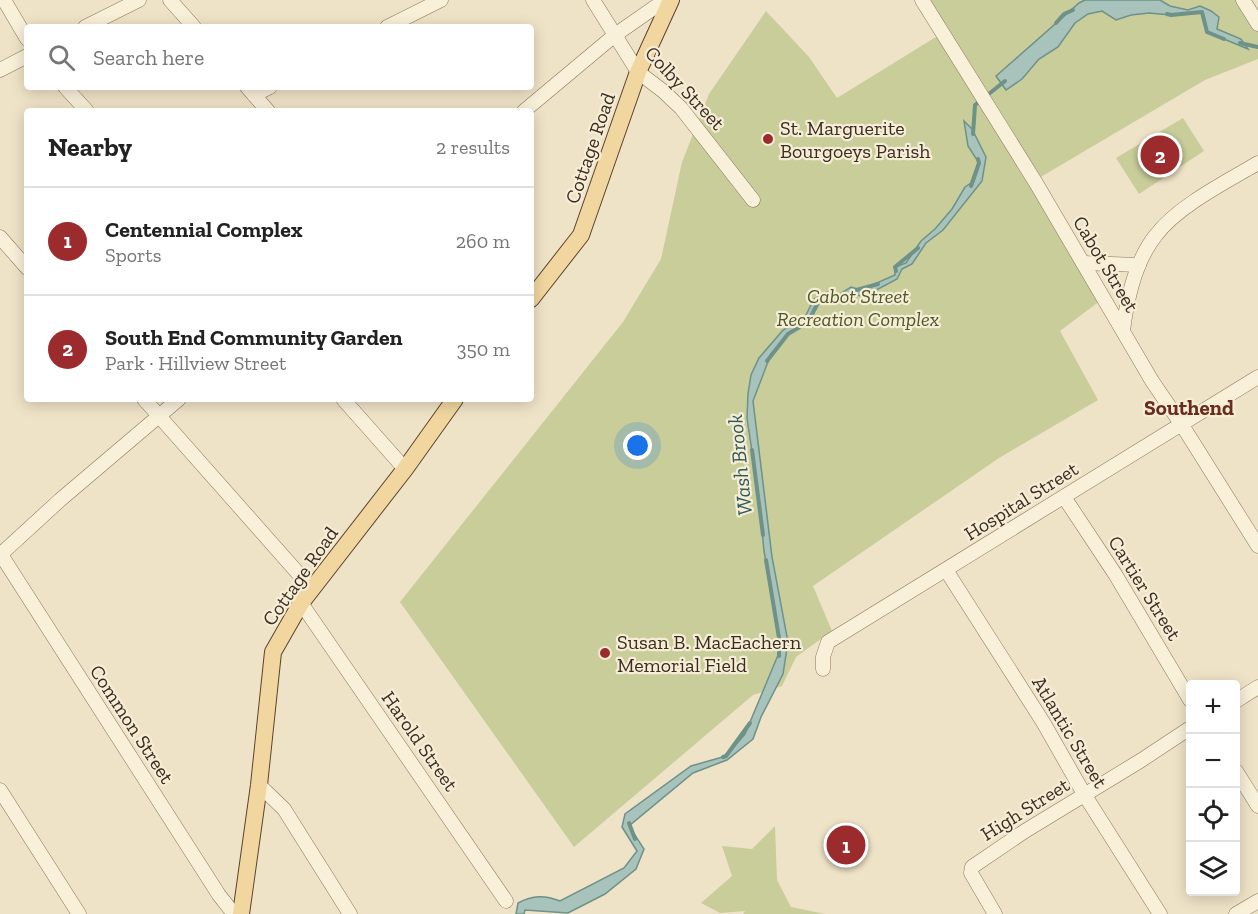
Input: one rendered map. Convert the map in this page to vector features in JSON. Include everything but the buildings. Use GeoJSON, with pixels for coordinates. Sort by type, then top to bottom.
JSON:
{"type":"FeatureCollection","features":[{"type":"Feature","properties":{"kind":"main road","name":"Cottage Road"},"geometry":{"type":"LineString","coordinates":[[534,295],[581,235],[638,72],[671,0]]}},
{"type":"Feature","properties":{"kind":"main road","name":"Cottage Road"},"geometry":{"type":"LineString","coordinates":[[241,914],[259,785],[273,651],[301,603],[405,469],[453,402]]}},
{"type":"Feature","properties":{"kind":"street"},"geometry":{"type":"LineString","coordinates":[[4,0],[24,34]]}},
{"type":"Feature","properties":{"kind":"street"},"geometry":{"type":"LineString","coordinates":[[92,24],[139,0]]}},
{"type":"Feature","properties":{"kind":"street"},"geometry":{"type":"LineString","coordinates":[[170,0],[191,24]]}},
{"type":"Feature","properties":{"kind":"street"},"geometry":{"type":"LineString","coordinates":[[393,24],[441,0]]}},
{"type":"Feature","properties":{"kind":"street","name":"Colby Street"},"geometry":{"type":"LineString","coordinates":[[593,0],[638,72],[681,108],[753,200]]}},
{"type":"Feature","properties":{"kind":"street"},"geometry":{"type":"LineString","coordinates":[[528,108],[615,35],[665,0]]}},
{"type":"Feature","properties":{"kind":"street","name":"Cabot Street"},"geometry":{"type":"LineString","coordinates":[[922,0],[1083,263],[1152,381],[1258,546]]}},
{"type":"Feature","properties":{"kind":"street"},"geometry":{"type":"LineString","coordinates":[[1243,0],[1258,24]]}},
{"type":"Feature","properties":{"kind":"street"},"geometry":{"type":"LineString","coordinates":[[0,70],[24,58]]}},
{"type":"Feature","properties":{"kind":"street"},"geometry":{"type":"LineString","coordinates":[[68,90],[84,108]]}},
{"type":"Feature","properties":{"kind":"street"},"geometry":{"type":"LineString","coordinates":[[251,91],[265,108]]}},
{"type":"Feature","properties":{"kind":"street"},"geometry":{"type":"LineString","coordinates":[[1123,330],[1126,306],[1139,265],[1146,248],[1155,236],[1174,216],[1258,163]]}},
{"type":"Feature","properties":{"kind":"street"},"geometry":{"type":"LineString","coordinates":[[0,237],[24,265]]}},
{"type":"Feature","properties":{"kind":"street"},"geometry":{"type":"LineString","coordinates":[[1083,263],[1139,265]]}},
{"type":"Feature","properties":{"kind":"street","name":"Hospital Street"},"geometry":{"type":"LineString","coordinates":[[823,669],[823,657],[828,642],[1258,377]]}},
{"type":"Feature","properties":{"kind":"street"},"geometry":{"type":"LineString","coordinates":[[147,402],[312,589]]}},
{"type":"Feature","properties":{"kind":"street"},"geometry":{"type":"LineString","coordinates":[[0,554],[175,402]]}},
{"type":"Feature","properties":{"kind":"street"},"geometry":{"type":"LineString","coordinates":[[346,402],[405,469]]}},
{"type":"Feature","properties":{"kind":"street","name":"Cartier Street"},"geometry":{"type":"LineString","coordinates":[[1064,497],[1186,692]]}},
{"type":"Feature","properties":{"kind":"street","name":"Common Street"},"geometry":{"type":"LineString","coordinates":[[0,554],[219,895],[234,914]]}},
{"type":"Feature","properties":{"kind":"street","name":"Atlantic Street"},"geometry":{"type":"LineString","coordinates":[[946,570],[1043,722],[1084,794],[1160,914]]}},
{"type":"Feature","properties":{"kind":"street","name":"Harold Street"},"geometry":{"type":"LineString","coordinates":[[301,603],[506,901]]}},
{"type":"Feature","properties":{"kind":"street"},"geometry":{"type":"LineString","coordinates":[[1240,698],[1258,687]]}},
{"type":"Feature","properties":{"kind":"street","name":"High Street"},"geometry":{"type":"LineString","coordinates":[[995,914],[971,873],[972,867],[1186,731]]}},
{"type":"Feature","properties":{"kind":"street"},"geometry":{"type":"LineString","coordinates":[[1240,777],[1258,806]]}},
{"type":"Feature","properties":{"kind":"street"},"geometry":{"type":"LineString","coordinates":[[259,785],[285,809],[350,914]]}},
{"type":"Feature","properties":{"kind":"street"},"geometry":{"type":"LineString","coordinates":[[0,790],[78,914]]}},
{"type":"Feature","properties":{"kind":"street"},"geometry":{"type":"LineString","coordinates":[[1236,914],[1258,900]]}},
{"type":"Feature","properties":{"kind":"green space","name":"Cabot Street Recreation Complex"},"geometry":{"type":"Polygon","coordinates":[[[927,0],[1252,0],[1258,10],[1258,59],[1205,80],[1039,178],[1109,294],[1060,331],[1098,400],[999,458],[813,586],[832,631],[796,657],[782,686],[753,695],[574,847],[400,602],[623,322],[661,259],[682,162],[709,94],[766,11],[809,57],[837,98],[944,32],[927,0]]]}},
{"type":"Feature","properties":{"kind":"green space"},"geometry":{"type":"Polygon","coordinates":[[[1183,118],[1204,151],[1139,194],[1116,158],[1183,118]]]}},
{"type":"Feature","properties":{"kind":"green space"},"geometry":{"type":"Polygon","coordinates":[[[775,826],[777,880],[791,907],[825,914],[743,914],[745,911],[720,913],[701,903],[732,876],[722,846],[752,849],[775,826]]]}},
{"type":"Feature","properties":{"kind":"water"},"geometry":{"type":"Polygon","coordinates":[[[1085,0],[1160,0],[1170,6],[1188,10],[1200,6],[1219,17],[1217,29],[1241,39],[1248,49],[1207,32],[1201,12],[1171,15],[1149,13],[1116,20],[1102,11],[1088,14],[1075,23],[1058,47],[1039,59],[1022,79],[1006,90],[996,76],[1085,0]]]}},
{"type":"Feature","properties":{"kind":"water"},"geometry":{"type":"Polygon","coordinates":[[[964,121],[972,129],[986,157],[982,181],[943,230],[926,243],[912,264],[902,269],[897,279],[865,296],[853,295],[843,301],[829,296],[816,303],[808,322],[788,334],[771,354],[753,401],[772,557],[788,642],[783,674],[761,717],[753,739],[727,760],[693,773],[629,826],[644,849],[636,869],[605,894],[568,913],[525,910],[524,914],[516,914],[518,903],[523,900],[539,897],[560,901],[624,868],[637,851],[622,827],[625,814],[691,766],[726,756],[745,734],[781,648],[764,551],[747,418],[751,375],[759,358],[783,330],[804,319],[814,299],[829,291],[840,294],[851,287],[861,290],[895,275],[895,267],[906,263],[921,241],[952,209],[965,187],[974,181],[979,163],[968,146],[964,121]]]}},
{"type":"Feature","properties":{"kind":"waterway","name":"Wash Brook"},"geometry":{"type":"LineString","coordinates":[[1056,23],[1064,14],[1073,10]]}},
{"type":"Feature","properties":{"kind":"waterway","name":"Wash Brook"},"geometry":{"type":"LineString","coordinates":[[1167,14],[1202,12],[1207,32],[1224,39]]}},
{"type":"Feature","properties":{"kind":"waterway","name":"Wash Brook"},"geometry":{"type":"LineString","coordinates":[[1240,43],[1258,47]]}},
{"type":"Feature","properties":{"kind":"waterway","name":"Wash Brook"},"geometry":{"type":"LineString","coordinates":[[973,134],[975,105],[1005,81]]}},
{"type":"Feature","properties":{"kind":"waterway","name":"Wash Brook"},"geometry":{"type":"LineString","coordinates":[[971,186],[979,163],[978,159]]}},
{"type":"Feature","properties":{"kind":"waterway","name":"Wash Brook"},"geometry":{"type":"LineString","coordinates":[[896,271],[895,267],[918,248]]}},
{"type":"Feature","properties":{"kind":"waterway","name":"Wash Brook"},"geometry":{"type":"LineString","coordinates":[[853,291],[878,284]]}},
{"type":"Feature","properties":{"kind":"waterway","name":"Wash Brook"},"geometry":{"type":"LineString","coordinates":[[767,361],[788,334],[808,322],[821,297]]}},
{"type":"Feature","properties":{"kind":"waterway","name":"Wash Brook"},"geometry":{"type":"LineString","coordinates":[[752,450],[763,535]]}},
{"type":"Feature","properties":{"kind":"waterway","name":"Wash Brook"},"geometry":{"type":"LineString","coordinates":[[766,560],[779,638],[779,656]]}},
{"type":"Feature","properties":{"kind":"waterway","name":"Wash Brook"},"geometry":{"type":"LineString","coordinates":[[723,757],[750,723]]}},
{"type":"Feature","properties":{"kind":"waterway","name":"Wash Brook"},"geometry":{"type":"LineString","coordinates":[[629,823],[635,839]]}},
{"type":"Feature","properties":{"kind":"place","name":"St. Marguerite Bourgoeys Parish"},"geometry":{"type":"Point","coordinates":[768,139]}},
{"type":"Feature","properties":{"kind":"place","name":"South End Community Garden"},"geometry":{"type":"Point","coordinates":[1160,155]}},
{"type":"Feature","properties":{"kind":"place","name":"Susan B. MacEachern Memorial Field"},"geometry":{"type":"Point","coordinates":[605,653]}},
{"type":"Feature","properties":{"kind":"place","name":"Centennial Complex"},"geometry":{"type":"Point","coordinates":[846,845]}},
{"type":"Feature","properties":{"kind":"district","name":"Southend"},"geometry":{"type":"Point","coordinates":[1189,408]}}]}
